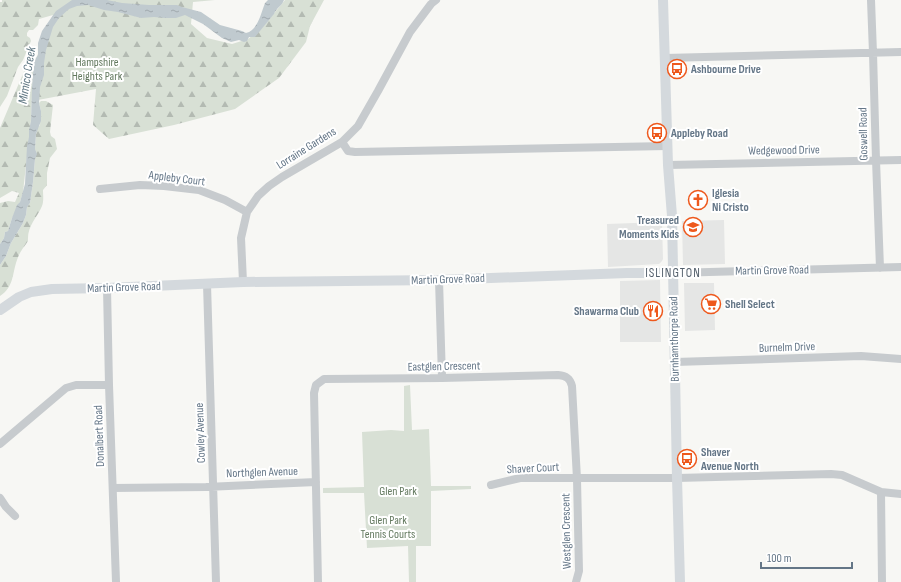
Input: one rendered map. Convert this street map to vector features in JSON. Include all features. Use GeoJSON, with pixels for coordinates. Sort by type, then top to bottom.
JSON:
{"type":"FeatureCollection","features":[{"type":"Feature","properties":{"kind":"main road","name":"Burnhamthorpe Road"},"geometry":{"type":"LineString","coordinates":[[663,0],[668,165],[672,216],[680,582]]}},
{"type":"Feature","properties":{"kind":"main road","name":"Martin Grove Road"},"geometry":{"type":"LineString","coordinates":[[0,310],[19,297],[31,292],[52,289],[243,282],[439,280],[620,273],[673,273]]}},
{"type":"Feature","properties":{"kind":"street","name":"Lorraine Gardens"},"geometry":{"type":"LineString","coordinates":[[243,282],[241,238],[247,212],[258,196],[270,186],[282,177],[342,142],[358,126],[410,32],[431,4],[436,0]]}},
{"type":"Feature","properties":{"kind":"street","name":"Goswell Road"},"geometry":{"type":"LineString","coordinates":[[871,0],[880,268]]}},
{"type":"Feature","properties":{"kind":"street"},"geometry":{"type":"LineString","coordinates":[[665,58],[901,52]]}},
{"type":"Feature","properties":{"kind":"street"},"geometry":{"type":"LineString","coordinates":[[342,142],[348,151],[355,152],[668,146]]}},
{"type":"Feature","properties":{"kind":"street","name":"Wedgewood Drive"},"geometry":{"type":"LineString","coordinates":[[668,165],[901,160]]}},
{"type":"Feature","properties":{"kind":"street","name":"Appleby Court"},"geometry":{"type":"LineString","coordinates":[[100,189],[140,185],[200,190],[225,200],[247,212]]}},
{"type":"Feature","properties":{"kind":"street","name":"Martin Grove Road"},"geometry":{"type":"LineString","coordinates":[[673,273],[901,267]]}},
{"type":"Feature","properties":{"kind":"street"},"geometry":{"type":"LineString","coordinates":[[439,280],[442,378]]}},
{"type":"Feature","properties":{"kind":"street","name":"Cowley Avenue"},"geometry":{"type":"LineString","coordinates":[[207,284],[216,582]]}},
{"type":"Feature","properties":{"kind":"street","name":"Donalbert Road"},"geometry":{"type":"LineString","coordinates":[[107,288],[116,582]]}},
{"type":"Feature","properties":{"kind":"street","name":"Burnelm Drive"},"geometry":{"type":"LineString","coordinates":[[675,362],[861,356],[901,359]]}},
{"type":"Feature","properties":{"kind":"street","name":"Eastglen Crescent"},"geometry":{"type":"LineString","coordinates":[[316,482],[314,393],[316,385],[324,380],[558,375],[568,378],[572,386],[577,479]]}},
{"type":"Feature","properties":{"kind":"street"},"geometry":{"type":"LineString","coordinates":[[0,444],[66,388],[76,385],[109,385]]}},
{"type":"Feature","properties":{"kind":"street"},"geometry":{"type":"LineString","coordinates":[[577,479],[831,474],[842,476],[881,492],[901,494]]}},
{"type":"Feature","properties":{"kind":"street","name":"Shaver Court"},"geometry":{"type":"LineString","coordinates":[[490,485],[520,478],[577,479]]}},
{"type":"Feature","properties":{"kind":"street","name":"Westglen Crescent"},"geometry":{"type":"LineString","coordinates":[[576,582],[579,571],[577,479]]}},
{"type":"Feature","properties":{"kind":"street"},"geometry":{"type":"LineString","coordinates":[[316,482],[318,582]]}},
{"type":"Feature","properties":{"kind":"street","name":"Northglen Avenue"},"geometry":{"type":"LineString","coordinates":[[113,488],[316,482]]}},
{"type":"Feature","properties":{"kind":"street"},"geometry":{"type":"LineString","coordinates":[[881,492],[882,582]]}},
{"type":"Feature","properties":{"kind":"street"},"geometry":{"type":"LineString","coordinates":[[0,498],[15,516]]}},
{"type":"Feature","properties":{"kind":"shaded area"},"geometry":{"type":"Polygon","coordinates":[[[724,220],[725,264],[683,265],[682,221],[724,220]]]}},
{"type":"Feature","properties":{"kind":"shaded area"},"geometry":{"type":"Polygon","coordinates":[[[662,222],[663,259],[659,264],[608,267],[607,224],[662,222]]]}},
{"type":"Feature","properties":{"kind":"shaded area"},"geometry":{"type":"Polygon","coordinates":[[[660,280],[661,342],[620,342],[620,281],[660,280]]]}},
{"type":"Feature","properties":{"kind":"shaded area"},"geometry":{"type":"Polygon","coordinates":[[[684,283],[714,283],[715,330],[685,331],[684,283]]]}},
{"type":"Feature","properties":{"kind":"green space","name":"Hampshire Heights Park"},"geometry":{"type":"Polygon","coordinates":[[[2,0],[215,0],[193,2],[191,24],[207,38],[232,44],[248,39],[261,29],[285,0],[324,0],[310,26],[306,42],[279,78],[235,109],[174,125],[109,139],[93,125],[96,89],[38,100],[35,82],[39,44],[53,15],[39,19],[38,25],[33,30],[29,30],[27,33],[27,36],[31,41],[23,60],[18,67],[7,96],[0,107],[0,2],[2,2],[2,0]]]}},
{"type":"Feature","properties":{"kind":"green space"},"geometry":{"type":"Polygon","coordinates":[[[31,66],[33,69],[31,120],[23,192],[8,231],[5,232],[4,238],[0,244],[0,203],[8,201],[15,202],[19,193],[12,191],[0,198],[0,128],[25,69],[31,66]]]}},
{"type":"Feature","properties":{"kind":"green space"},"geometry":{"type":"Polygon","coordinates":[[[41,101],[46,101],[53,105],[50,132],[51,136],[55,139],[57,149],[50,158],[47,173],[47,185],[43,190],[42,206],[29,231],[28,241],[18,257],[8,289],[0,296],[0,265],[23,223],[27,207],[30,203],[36,154],[36,134],[40,125],[41,111],[39,103],[41,101]]]}},
{"type":"Feature","properties":{"kind":"green space","name":"Glen Park"},"geometry":{"type":"Polygon","coordinates":[[[410,385],[412,430],[429,429],[431,486],[471,486],[471,489],[431,491],[431,546],[416,546],[416,582],[409,582],[408,546],[367,548],[364,493],[323,493],[323,488],[364,487],[362,432],[391,430],[404,431],[404,386],[410,385]]]}},
{"type":"Feature","properties":{"kind":"water"},"geometry":{"type":"Polygon","coordinates":[[[72,0],[107,0],[122,3],[149,5],[177,5],[201,12],[220,25],[246,33],[256,25],[265,3],[268,0],[284,0],[255,37],[249,37],[247,41],[244,42],[239,40],[231,42],[222,38],[203,24],[185,15],[176,18],[141,18],[88,5],[77,6],[69,9],[59,18],[53,27],[46,50],[44,75],[40,87],[39,103],[41,121],[36,134],[35,149],[37,154],[35,159],[30,203],[27,207],[23,223],[0,265],[0,244],[4,238],[5,232],[8,231],[17,205],[20,202],[25,184],[27,146],[31,121],[34,61],[38,55],[38,43],[42,31],[56,11],[72,0]]]}},
{"type":"Feature","properties":{"kind":"place","name":"Ashbourne Drive"},"geometry":{"type":"Point","coordinates":[677,69]}},
{"type":"Feature","properties":{"kind":"place","name":"Appleby Road"},"geometry":{"type":"Point","coordinates":[657,133]}},
{"type":"Feature","properties":{"kind":"place","name":"Iglesia Ni Cristo"},"geometry":{"type":"Point","coordinates":[698,200]}},
{"type":"Feature","properties":{"kind":"place","name":"Treasured Moments Kids"},"geometry":{"type":"Point","coordinates":[693,227]}},
{"type":"Feature","properties":{"kind":"place","name":"Shell Select"},"geometry":{"type":"Point","coordinates":[711,304]}},
{"type":"Feature","properties":{"kind":"place","name":"Shawarma Club"},"geometry":{"type":"Point","coordinates":[653,311]}},
{"type":"Feature","properties":{"kind":"place","name":"Shaver Avenue North"},"geometry":{"type":"Point","coordinates":[687,459]}},
{"type":"Feature","properties":{"kind":"district","name":"ISLINGTON"},"geometry":{"type":"Point","coordinates":[673,272]}},
{"type":"Feature","properties":{"kind":"water label","name":"Mimico Creek"},"geometry":{"type":"Point","coordinates":[26,75]}},
{"type":"Feature","properties":{"kind":"park label","name":"Glen Park Tennis Courts"},"geometry":{"type":"Point","coordinates":[388,527]}}]}
